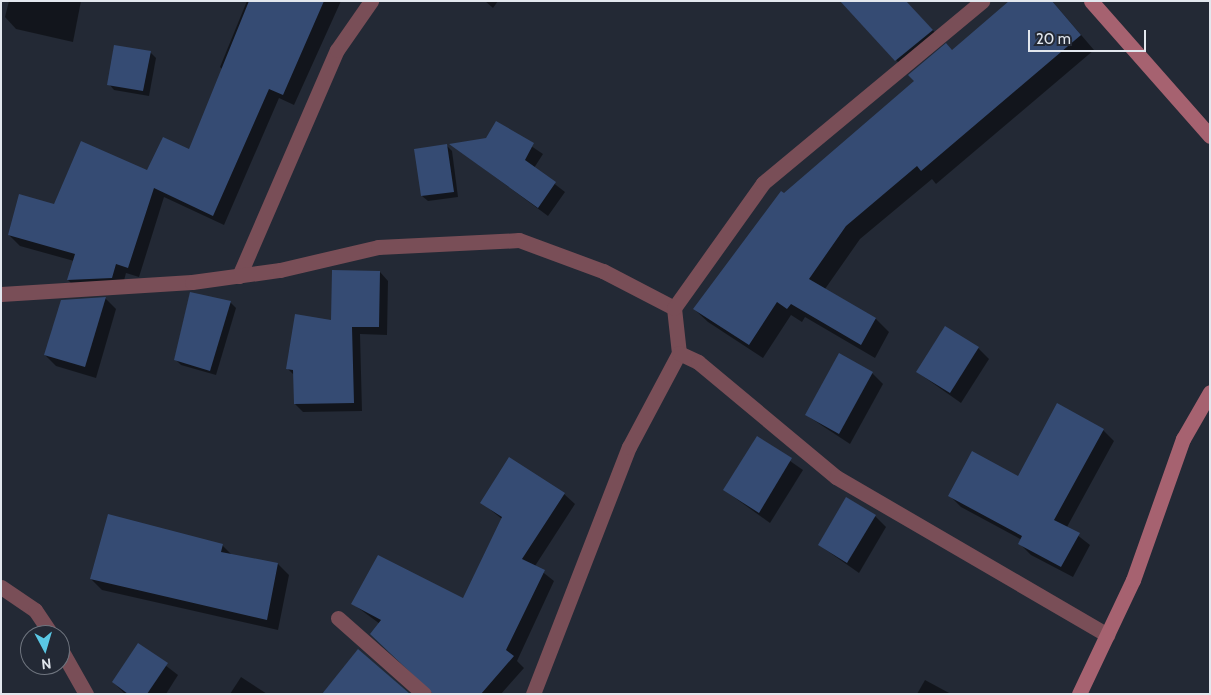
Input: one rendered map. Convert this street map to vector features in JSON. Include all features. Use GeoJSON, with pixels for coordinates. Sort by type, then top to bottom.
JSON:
{"type":"FeatureCollection","features":[{"type":"Feature","properties":{"kind":"street"},"geometry":{"type":"LineString","coordinates":[[239,276],[337,50],[372,1]]}},
{"type":"Feature","properties":{"kind":"street"},"geometry":{"type":"LineString","coordinates":[[533,694],[629,447],[679,353],[674,308],[764,183],[982,1]]}},
{"type":"Feature","properties":{"kind":"street"},"geometry":{"type":"LineString","coordinates":[[1091,1],[1210,136]]}},
{"type":"Feature","properties":{"kind":"street"},"geometry":{"type":"LineString","coordinates":[[1,294],[239,276],[378,247],[518,240],[603,271],[674,308]]}},
{"type":"Feature","properties":{"kind":"street"},"geometry":{"type":"LineString","coordinates":[[679,353],[698,362],[836,477],[1107,634]]}},
{"type":"Feature","properties":{"kind":"street"},"geometry":{"type":"LineString","coordinates":[[1079,694],[1133,580],[1183,439],[1210,392]]}},
{"type":"Feature","properties":{"kind":"street"},"geometry":{"type":"LineString","coordinates":[[1,587],[35,610],[45,625]]}},
{"type":"Feature","properties":{"kind":"street"},"geometry":{"type":"LineString","coordinates":[[338,618],[424,694]]}},
{"type":"Feature","properties":{"kind":"street"},"geometry":{"type":"LineString","coordinates":[[70,666],[86,694]]}},
{"type":"Feature","properties":{"kind":"building"},"geometry":{"type":"Polygon","coordinates":[[[249,1],[324,1],[283,95],[269,89],[213,216],[154,188],[128,268],[116,264],[112,278],[67,280],[75,254],[8,235],[19,194],[54,204],[81,141],[147,170],[163,137],[189,149],[249,1]]]}},
{"type":"Feature","properties":{"kind":"building"},"geometry":{"type":"Polygon","coordinates":[[[840,1],[906,1],[933,30],[895,61],[840,1]]]}},
{"type":"Feature","properties":{"kind":"building"},"geometry":{"type":"Polygon","coordinates":[[[1009,1],[1052,1],[1081,35],[921,171],[917,166],[846,226],[809,279],[876,318],[861,345],[791,304],[787,309],[777,302],[749,345],[693,309],[781,191],[784,193],[914,81],[908,75],[946,43],[952,50],[1009,1]]]}},
{"type":"Feature","properties":{"kind":"building"},"geometry":{"type":"Polygon","coordinates":[[[114,45],[151,51],[143,91],[107,85],[114,45]]]}},
{"type":"Feature","properties":{"kind":"building"},"geometry":{"type":"Polygon","coordinates":[[[496,121],[534,143],[525,160],[556,182],[538,208],[449,144],[486,138],[496,121]]]}},
{"type":"Feature","properties":{"kind":"building"},"geometry":{"type":"Polygon","coordinates":[[[447,144],[454,192],[421,196],[414,149],[447,144]]]}},
{"type":"Feature","properties":{"kind":"building"},"geometry":{"type":"Polygon","coordinates":[[[332,270],[380,271],[379,327],[352,327],[354,403],[294,404],[293,370],[286,369],[295,314],[331,320],[332,270]]]}},
{"type":"Feature","properties":{"kind":"building"},"geometry":{"type":"Polygon","coordinates":[[[190,292],[231,301],[210,371],[174,360],[190,292]]]}},
{"type":"Feature","properties":{"kind":"building"},"geometry":{"type":"Polygon","coordinates":[[[106,297],[85,367],[44,355],[61,300],[106,297]]]}},
{"type":"Feature","properties":{"kind":"building"},"geometry":{"type":"Polygon","coordinates":[[[945,326],[979,347],[950,393],[916,372],[945,326]]]}},
{"type":"Feature","properties":{"kind":"building"},"geometry":{"type":"Polygon","coordinates":[[[839,353],[873,372],[839,434],[805,415],[839,353]]]}},
{"type":"Feature","properties":{"kind":"building"},"geometry":{"type":"Polygon","coordinates":[[[1057,403],[1104,429],[1054,520],[1080,533],[1061,567],[1018,544],[1022,536],[948,496],[972,451],[1018,476],[1057,403]]]}},
{"type":"Feature","properties":{"kind":"building"},"geometry":{"type":"Polygon","coordinates":[[[757,436],[792,458],[759,513],[723,490],[757,436]]]}},
{"type":"Feature","properties":{"kind":"building"},"geometry":{"type":"Polygon","coordinates":[[[509,457],[565,493],[522,559],[545,570],[506,650],[514,656],[481,694],[433,694],[370,634],[381,620],[351,604],[378,555],[463,598],[502,517],[480,503],[509,457]]]}},
{"type":"Feature","properties":{"kind":"building"},"geometry":{"type":"Polygon","coordinates":[[[846,497],[876,515],[847,563],[818,545],[846,497]]]}},
{"type":"Feature","properties":{"kind":"building"},"geometry":{"type":"Polygon","coordinates":[[[108,514],[223,544],[221,552],[278,563],[267,620],[90,579],[108,514]]]}},
{"type":"Feature","properties":{"kind":"building"},"geometry":{"type":"Polygon","coordinates":[[[138,643],[168,663],[147,694],[128,694],[112,682],[138,643]]]}},
{"type":"Feature","properties":{"kind":"building"},"geometry":{"type":"Polygon","coordinates":[[[358,649],[410,694],[322,694],[358,649]]]}}]}
